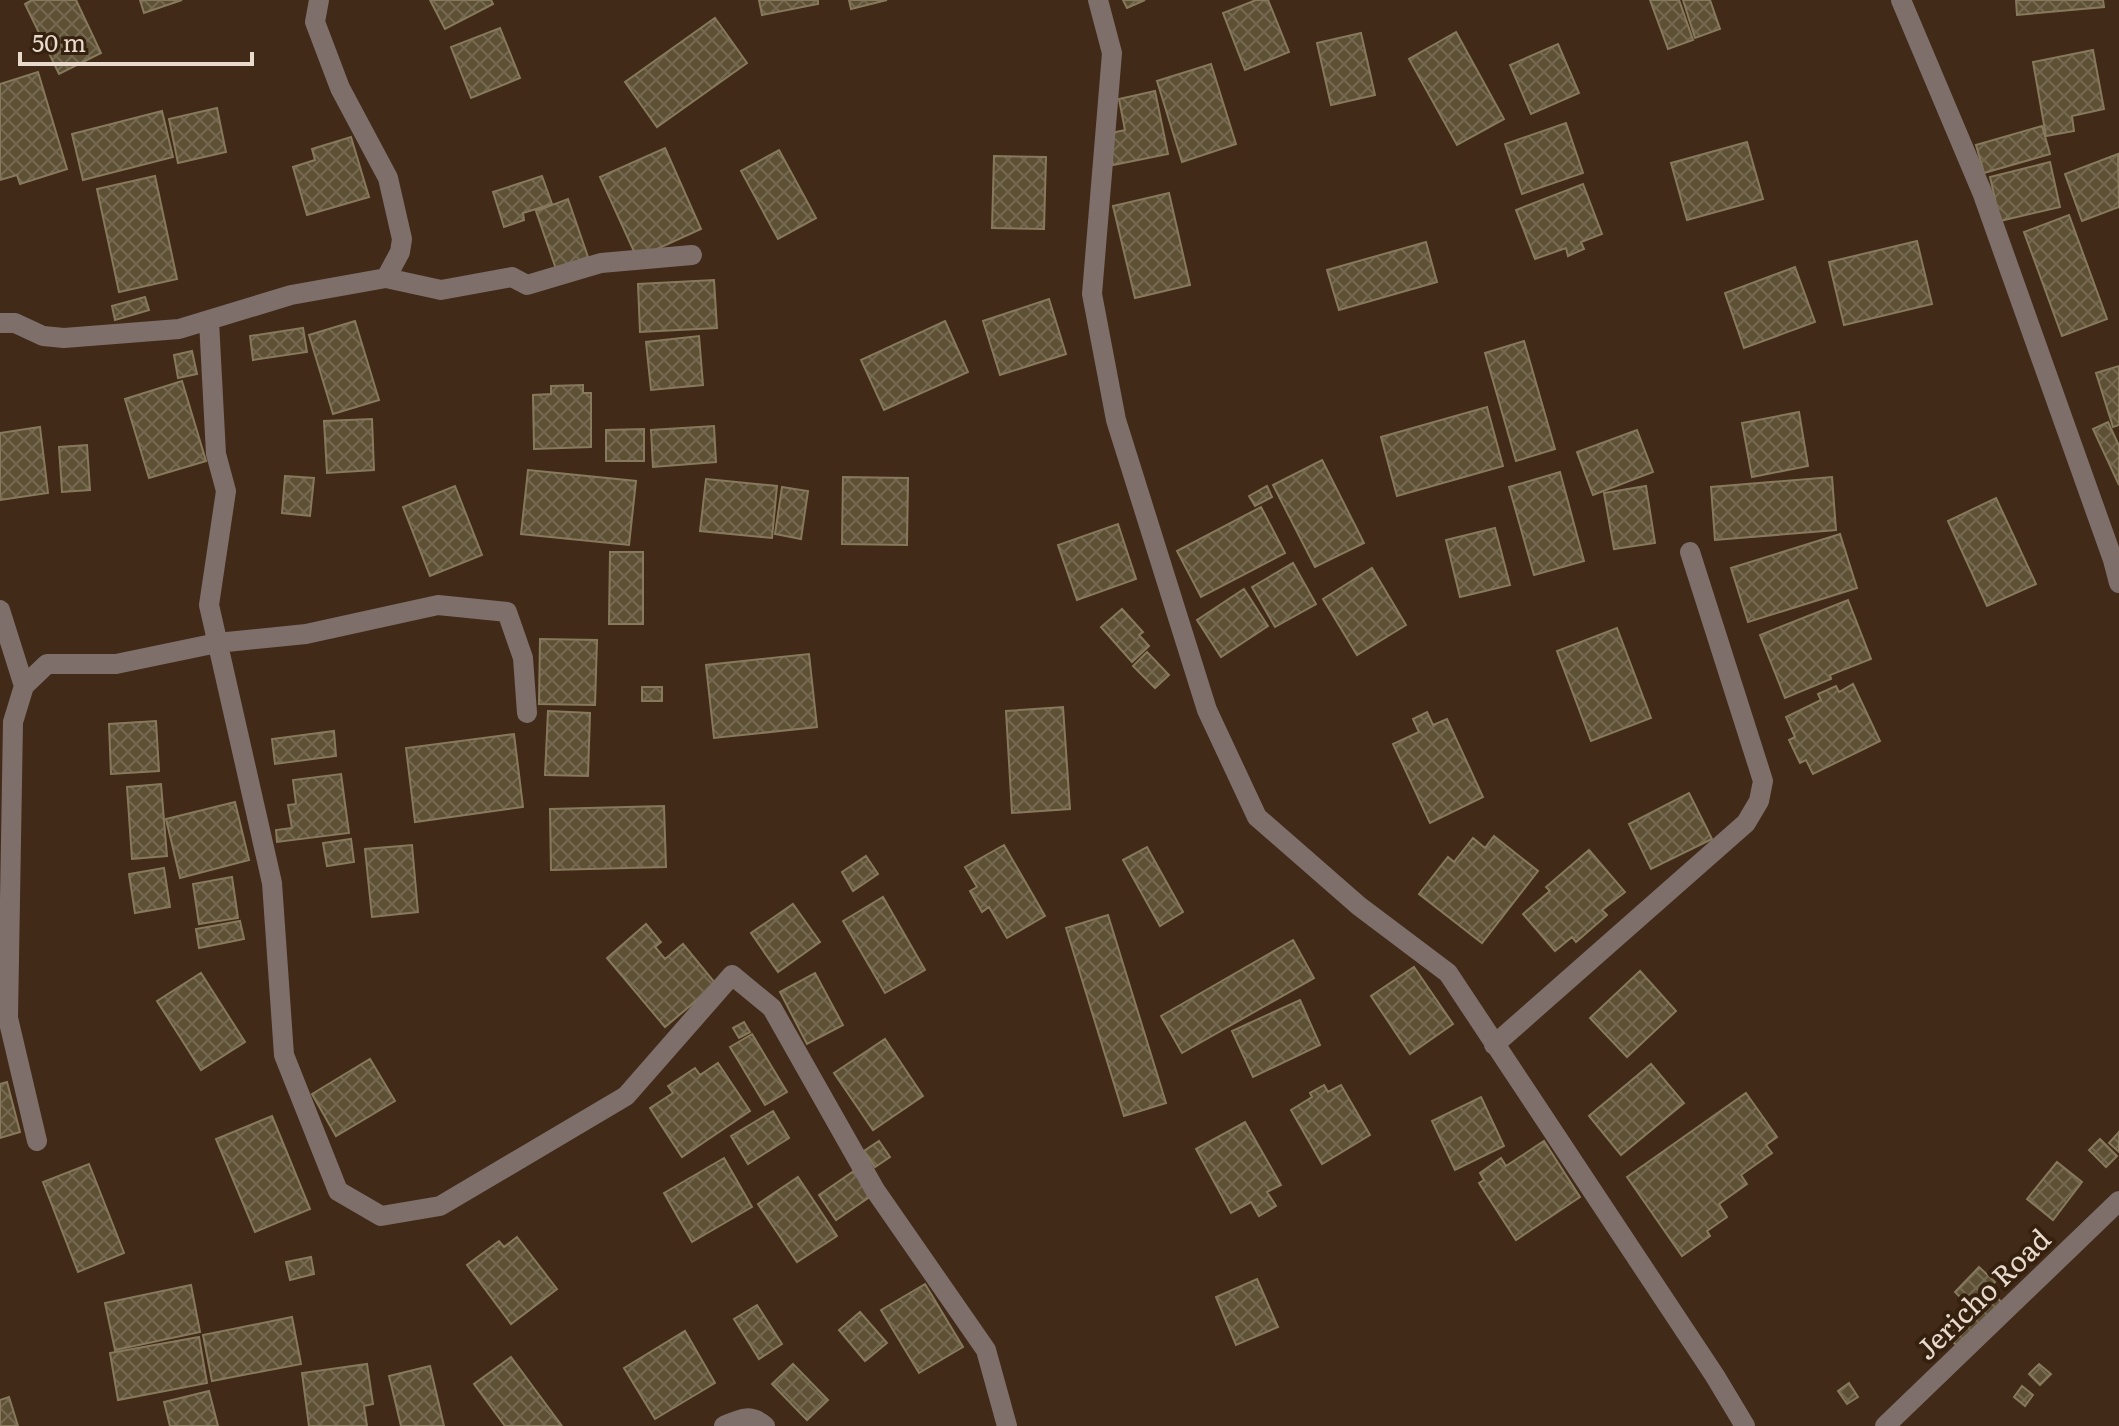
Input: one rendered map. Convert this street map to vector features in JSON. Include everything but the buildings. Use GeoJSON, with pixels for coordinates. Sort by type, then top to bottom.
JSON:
{"type":"FeatureCollection","features":[{"type":"Feature","properties":{"kind":"street"},"geometry":{"type":"LineString","coordinates":[[319,0],[315,22],[340,88],[388,178],[394,202],[402,239],[400,252],[386,278]]}},
{"type":"Feature","properties":{"kind":"street"},"geometry":{"type":"LineString","coordinates":[[1098,0],[1112,53],[1092,294],[1116,420],[1207,710],[1257,817],[1359,906],[1448,973],[1745,1426]]}},
{"type":"Feature","properties":{"kind":"street"},"geometry":{"type":"LineString","coordinates":[[1901,0],[1982,192],[2119,583]]}},
{"type":"Feature","properties":{"kind":"street"},"geometry":{"type":"LineString","coordinates":[[0,323],[15,323],[43,336],[64,338],[179,329],[291,295],[386,278],[441,290],[512,277],[527,285],[601,263],[692,255]]}},
{"type":"Feature","properties":{"kind":"street"},"geometry":{"type":"LineString","coordinates":[[209,321],[216,454],[226,491],[209,605],[272,883],[284,1055],[338,1191],[381,1216],[440,1206],[626,1096],[732,975],[772,1008],[875,1190],[986,1350],[1007,1426]]}},
{"type":"Feature","properties":{"kind":"street"},"geometry":{"type":"LineString","coordinates":[[1494,1045],[1746,823],[1759,801],[1763,781],[1690,552]]}},
{"type":"Feature","properties":{"kind":"street"},"geometry":{"type":"LineString","coordinates":[[37,1141],[8,1018],[13,722],[24,686],[47,664],[116,664],[217,643],[306,634],[438,605],[507,612],[523,658],[527,713]]}},
{"type":"Feature","properties":{"kind":"street"},"geometry":{"type":"LineString","coordinates":[[0,610],[24,686]]}},
{"type":"Feature","properties":{"kind":"street","name":"Jericho Road"},"geometry":{"type":"LineString","coordinates":[[1885,1426],[2119,1201]]}},
{"type":"Feature","properties":{"kind":"street"},"geometry":{"type":"LineString","coordinates":[[724,1426],[744,1416],[757,1419],[765,1426]]}}]}
